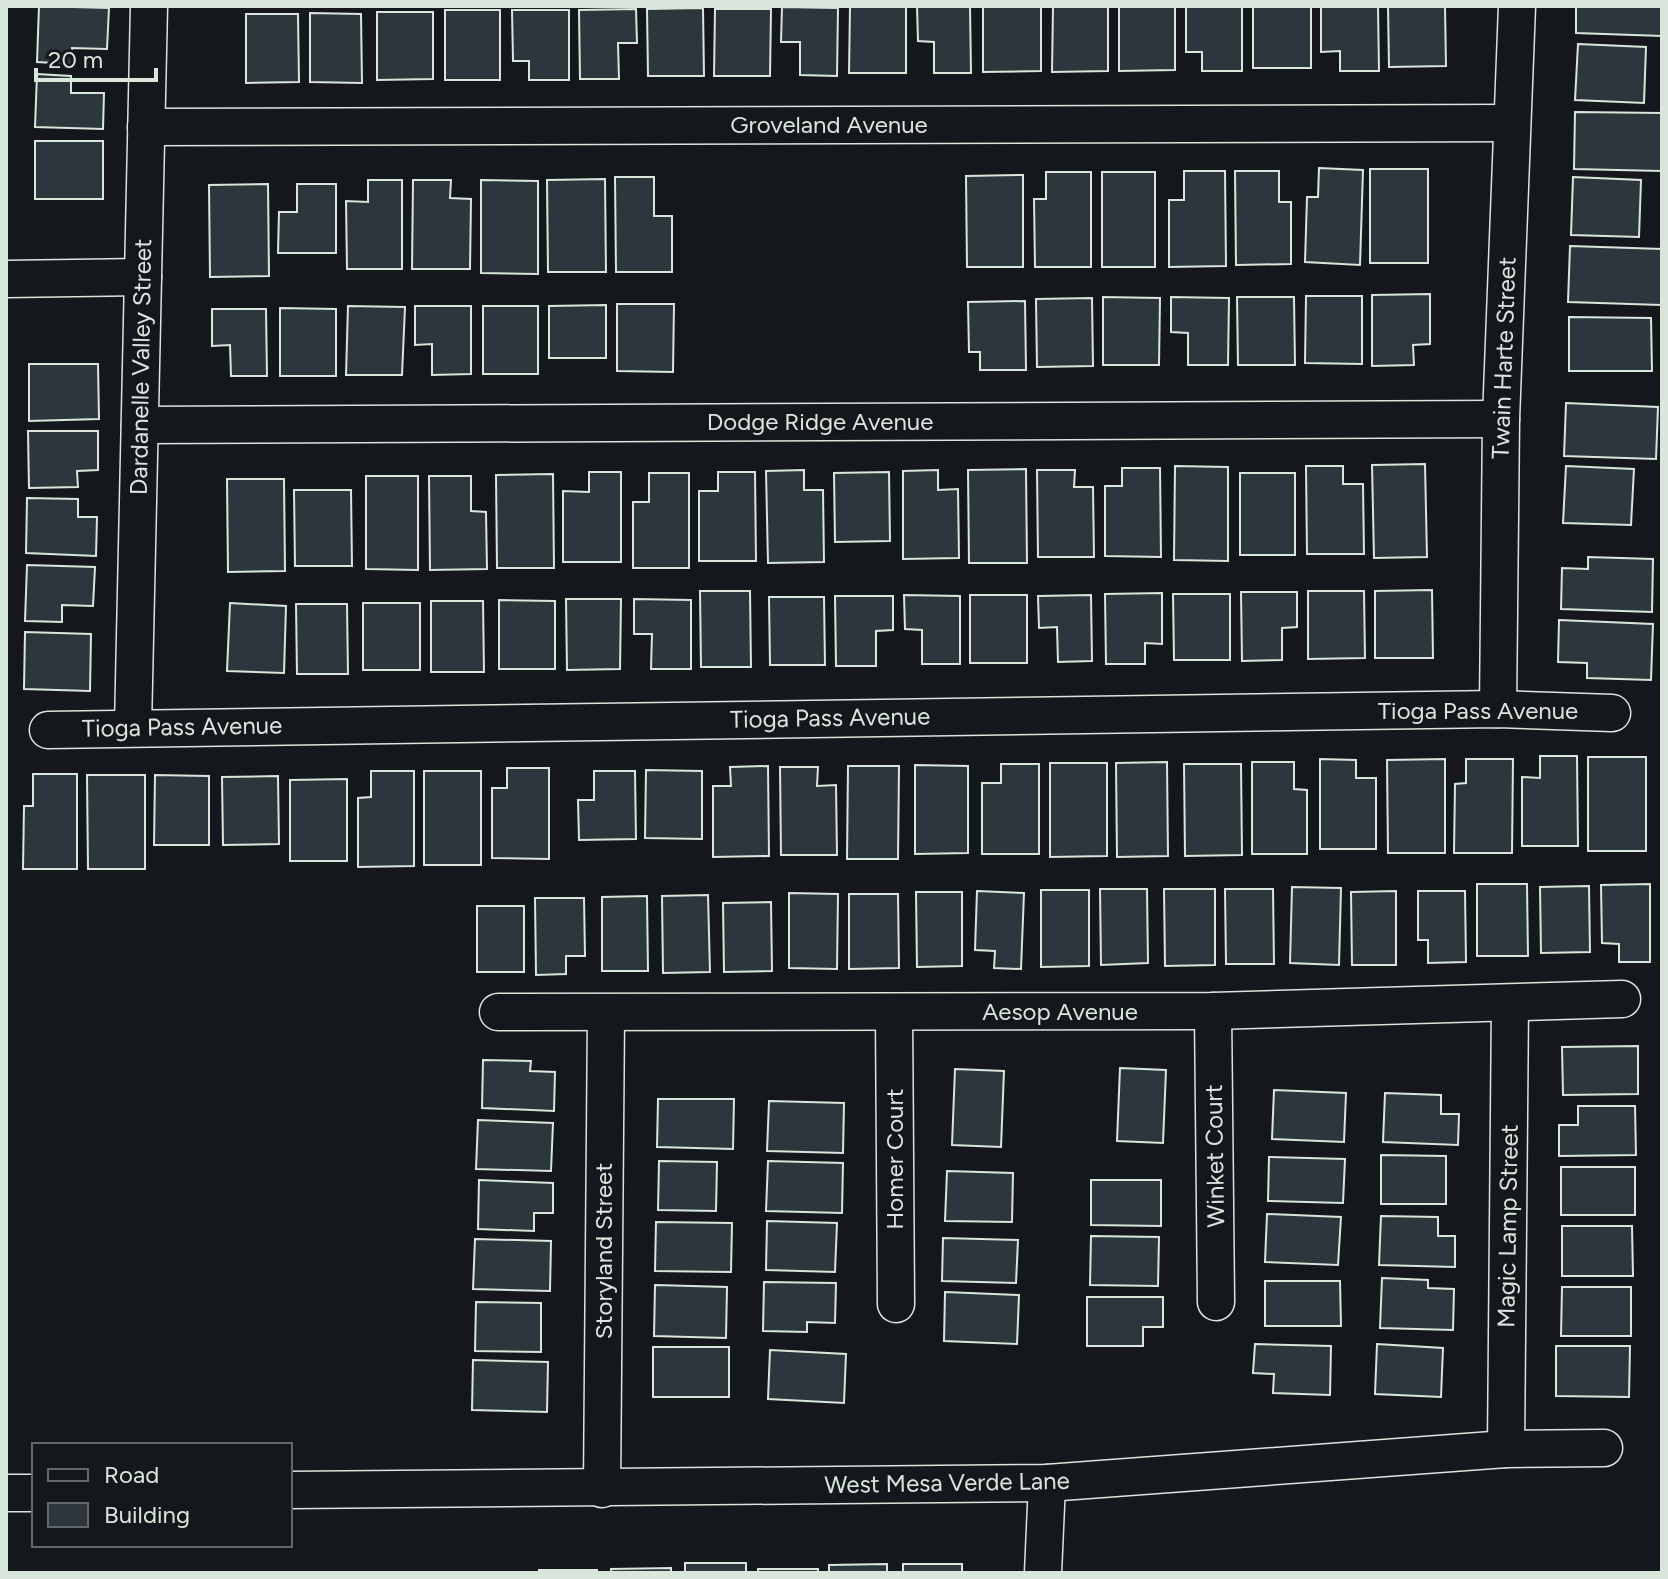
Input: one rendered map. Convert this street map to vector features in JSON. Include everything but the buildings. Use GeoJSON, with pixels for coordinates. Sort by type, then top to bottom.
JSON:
{"type":"FeatureCollection","features":[{"type":"Feature","properties":{"kind":"street","name":"Dardanelle Valley Street"},"geometry":{"type":"LineString","coordinates":[[133,727],[149,6]]}},
{"type":"Feature","properties":{"kind":"street","name":"Twain Harte Street"},"geometry":{"type":"LineString","coordinates":[[1498,709],[1501,419],[1517,6]]}},
{"type":"Feature","properties":{"kind":"street","name":"Groveland Avenue"},"geometry":{"type":"LineString","coordinates":[[146,127],[1512,123]]}},
{"type":"Feature","properties":{"kind":"street"},"geometry":{"type":"LineString","coordinates":[[6,279],[143,277]]}},
{"type":"Feature","properties":{"kind":"street","name":"Dodge Ridge Avenue"},"geometry":{"type":"LineString","coordinates":[[140,425],[1501,419]]}},
{"type":"Feature","properties":{"kind":"street","name":"Tioga Pass Avenue"},"geometry":{"type":"LineString","coordinates":[[48,730],[1498,709],[1612,713]]}},
{"type":"Feature","properties":{"kind":"street","name":"Aesop Avenue"},"geometry":{"type":"LineString","coordinates":[[498,1012],[1213,1011],[1622,999]]}},
{"type":"Feature","properties":{"kind":"street","name":"Magic Lamp Street"},"geometry":{"type":"LineString","coordinates":[[1506,1449],[1510,1003]]}},
{"type":"Feature","properties":{"kind":"street","name":"Winket Court"},"geometry":{"type":"LineString","coordinates":[[1213,1011],[1216,1302]]}},
{"type":"Feature","properties":{"kind":"street","name":"Storyland Street"},"geometry":{"type":"LineString","coordinates":[[602,1489],[606,1013]]}},
{"type":"Feature","properties":{"kind":"street","name":"Homer Court"},"geometry":{"type":"LineString","coordinates":[[894,1013],[896,1304]]}},
{"type":"Feature","properties":{"kind":"street","name":"West Mesa Verde Lane"},"geometry":{"type":"LineString","coordinates":[[292,1490],[1047,1483],[1506,1449],[1604,1448]]}},
{"type":"Feature","properties":{"kind":"street"},"geometry":{"type":"LineString","coordinates":[[1043,1573],[1047,1483]]}},
{"type":"Feature","properties":{"kind":"street"},"geometry":{"type":"LineString","coordinates":[[6,1493],[32,1493]]}}]}
